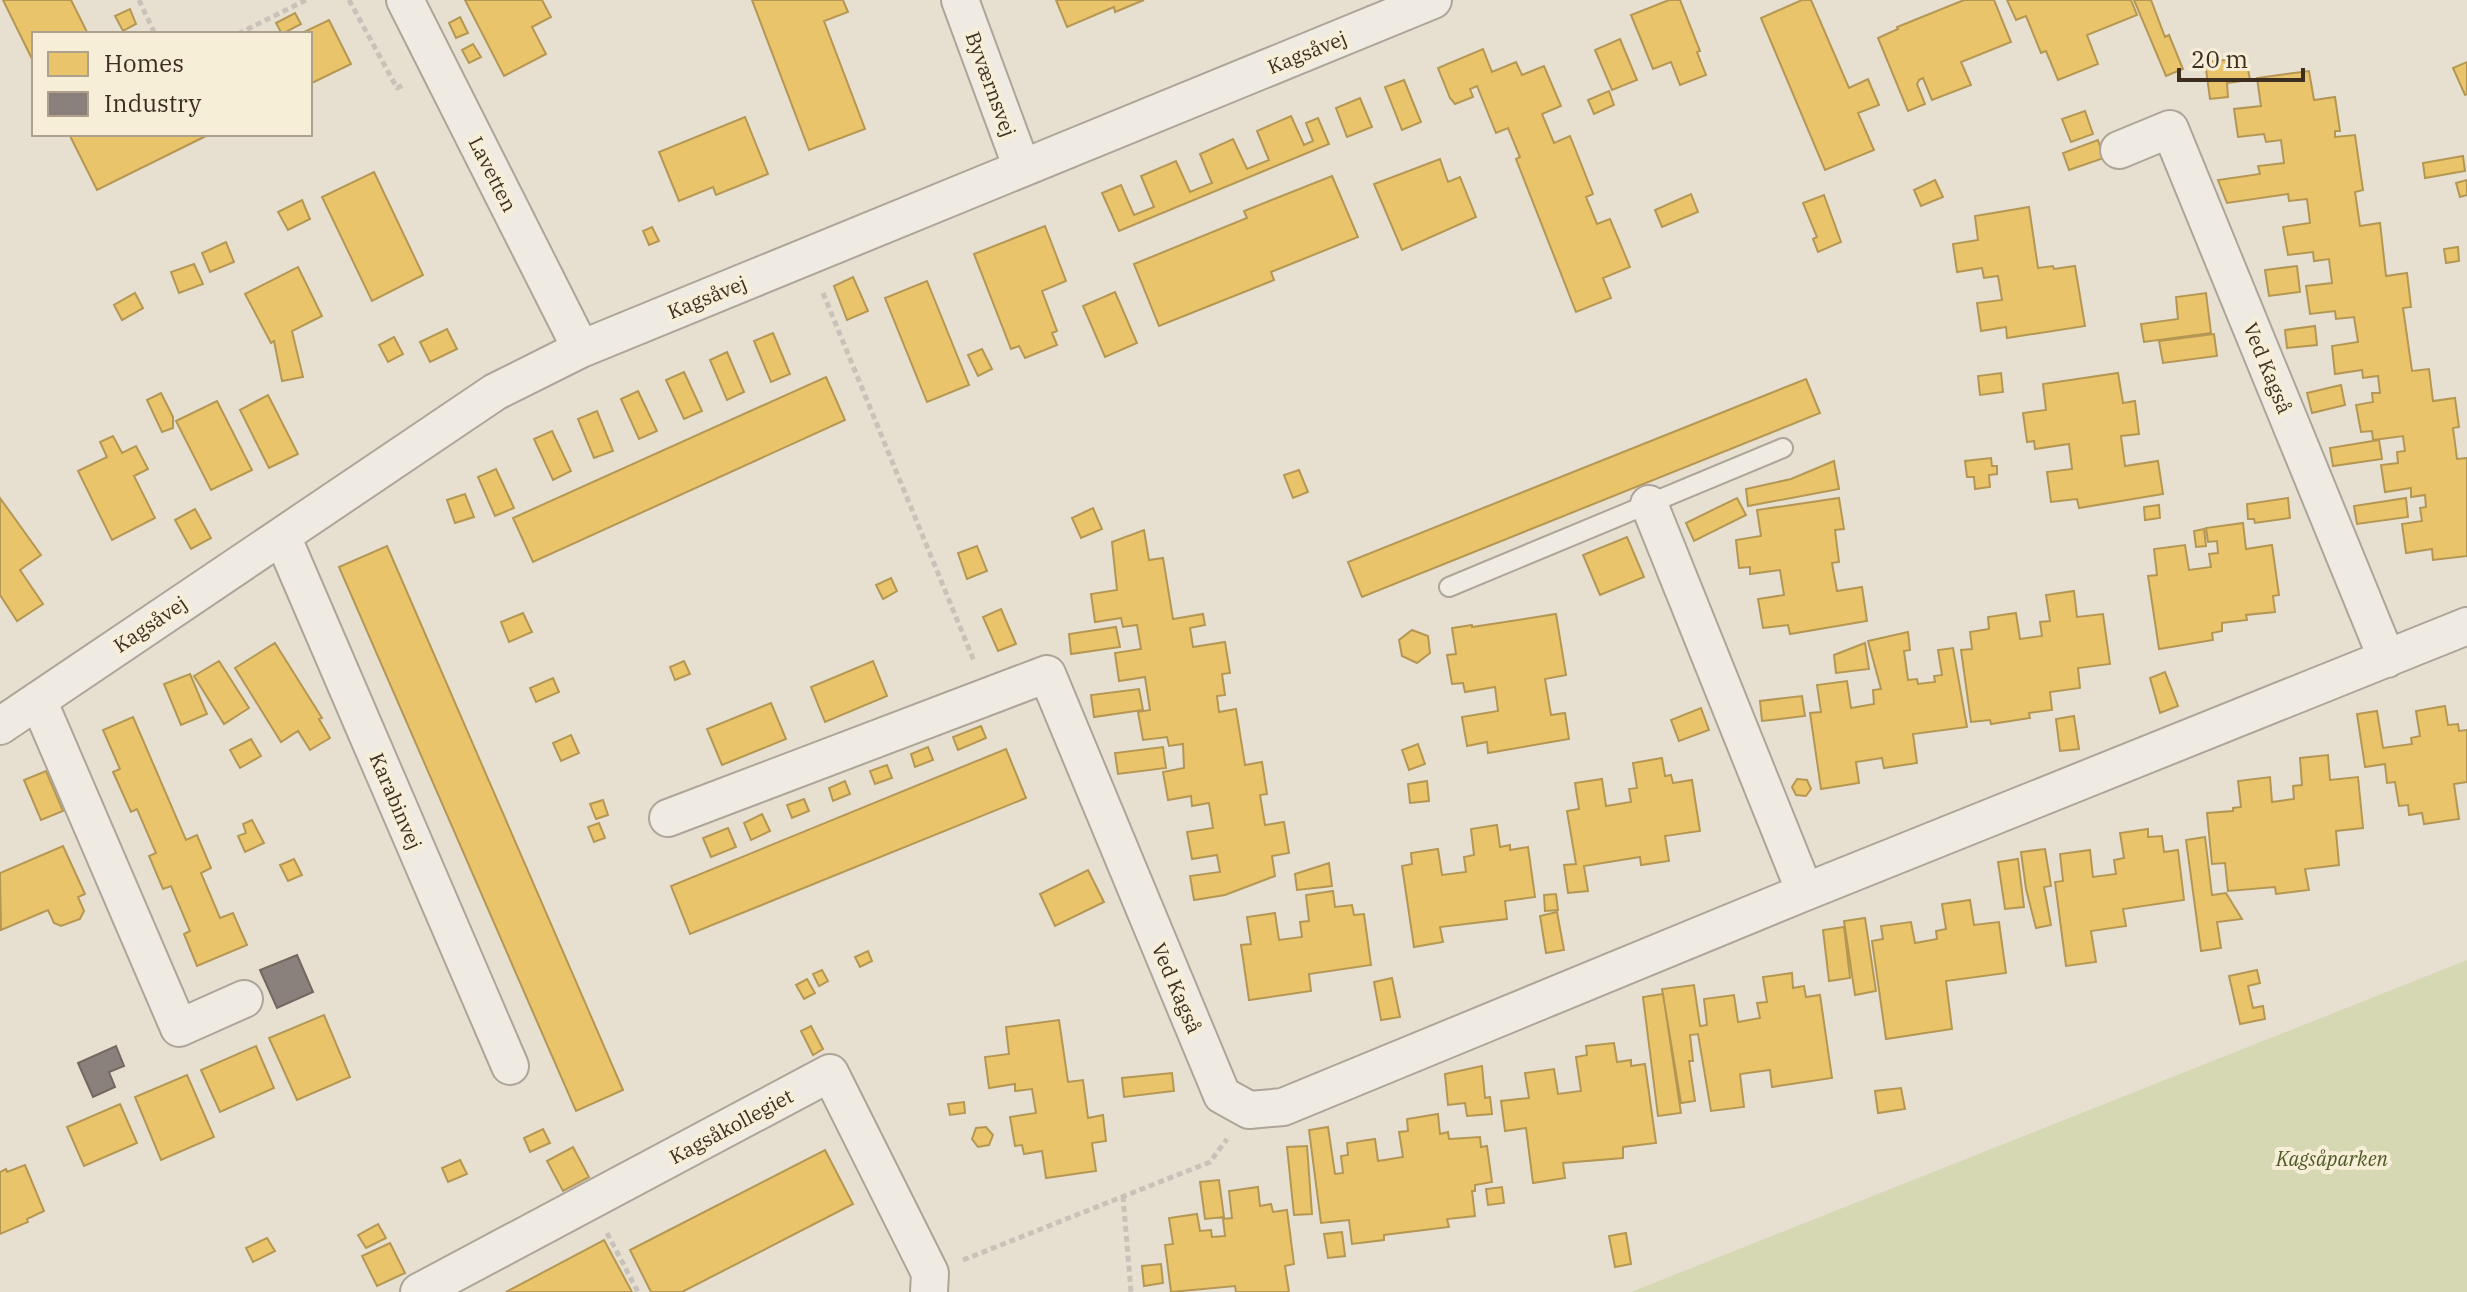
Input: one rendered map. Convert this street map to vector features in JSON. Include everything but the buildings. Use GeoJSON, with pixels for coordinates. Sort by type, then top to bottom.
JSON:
{"type":"FeatureCollection","features":[{"type":"Feature","properties":{"kind":"street","name":"Lavetten"},"geometry":{"type":"LineString","coordinates":[[405,0],[581,349]]}},
{"type":"Feature","properties":{"kind":"street","name":"Byværnsvej"},"geometry":{"type":"LineString","coordinates":[[960,0],[1022,168]]}},
{"type":"Feature","properties":{"kind":"street","name":"Kagsåvej"},"geometry":{"type":"LineString","coordinates":[[0,726],[495,392],[581,349],[1433,0]]}},
{"type":"Feature","properties":{"kind":"street","name":"Ved Kagså"},"geometry":{"type":"LineString","coordinates":[[2119,150],[2170,129],[2387,659]]}},
{"type":"Feature","properties":{"kind":"street"},"geometry":{"type":"LineString","coordinates":[[1649,504],[1805,892]]}},
{"type":"Feature","properties":{"kind":"street","name":"Karabinvej"},"geometry":{"type":"LineString","coordinates":[[282,536],[510,1066]]}},
{"type":"Feature","properties":{"kind":"street"},"geometry":{"type":"LineString","coordinates":[[1249,1110],[1283,1107],[1805,892],[2467,626]]}},
{"type":"Feature","properties":{"kind":"street","name":"Ved Kagså"},"geometry":{"type":"LineString","coordinates":[[668,818],[1047,674],[1222,1095],[1249,1110]]}},
{"type":"Feature","properties":{"kind":"street"},"geometry":{"type":"LineString","coordinates":[[38,700],[179,1028],[244,999]]}},
{"type":"Feature","properties":{"kind":"street","name":"Kagsåkollegiet"},"geometry":{"type":"LineString","coordinates":[[419,1292],[830,1073],[930,1282]]}},
{"type":"Feature","properties":{"kind":"lane"},"geometry":{"type":"LineString","coordinates":[[1449,587],[1783,448]]}},
{"type":"Feature","properties":{"kind":"path"},"geometry":{"type":"LineString","coordinates":[[139,0],[154,32]]}},
{"type":"Feature","properties":{"kind":"path"},"geometry":{"type":"LineString","coordinates":[[242,32],[306,0]]}},
{"type":"Feature","properties":{"kind":"path"},"geometry":{"type":"LineString","coordinates":[[808,256],[989,695]]}},
{"type":"Feature","properties":{"kind":"path"},"geometry":{"type":"LineString","coordinates":[[930,1282],[1123,1196],[1210,1162],[1249,1110]]}},
{"type":"Feature","properties":{"kind":"path"},"geometry":{"type":"LineString","coordinates":[[1123,1196],[1131,1292]]}},
{"type":"Feature","properties":{"kind":"path"},"geometry":{"type":"LineString","coordinates":[[590,1201],[638,1292]]}},
{"type":"Feature","properties":{"kind":"green space","name":"Kagsåparken"},"geometry":{"type":"Polygon","coordinates":[[[2467,960],[2467,1292],[1631,1292],[2467,960]]]}}]}
